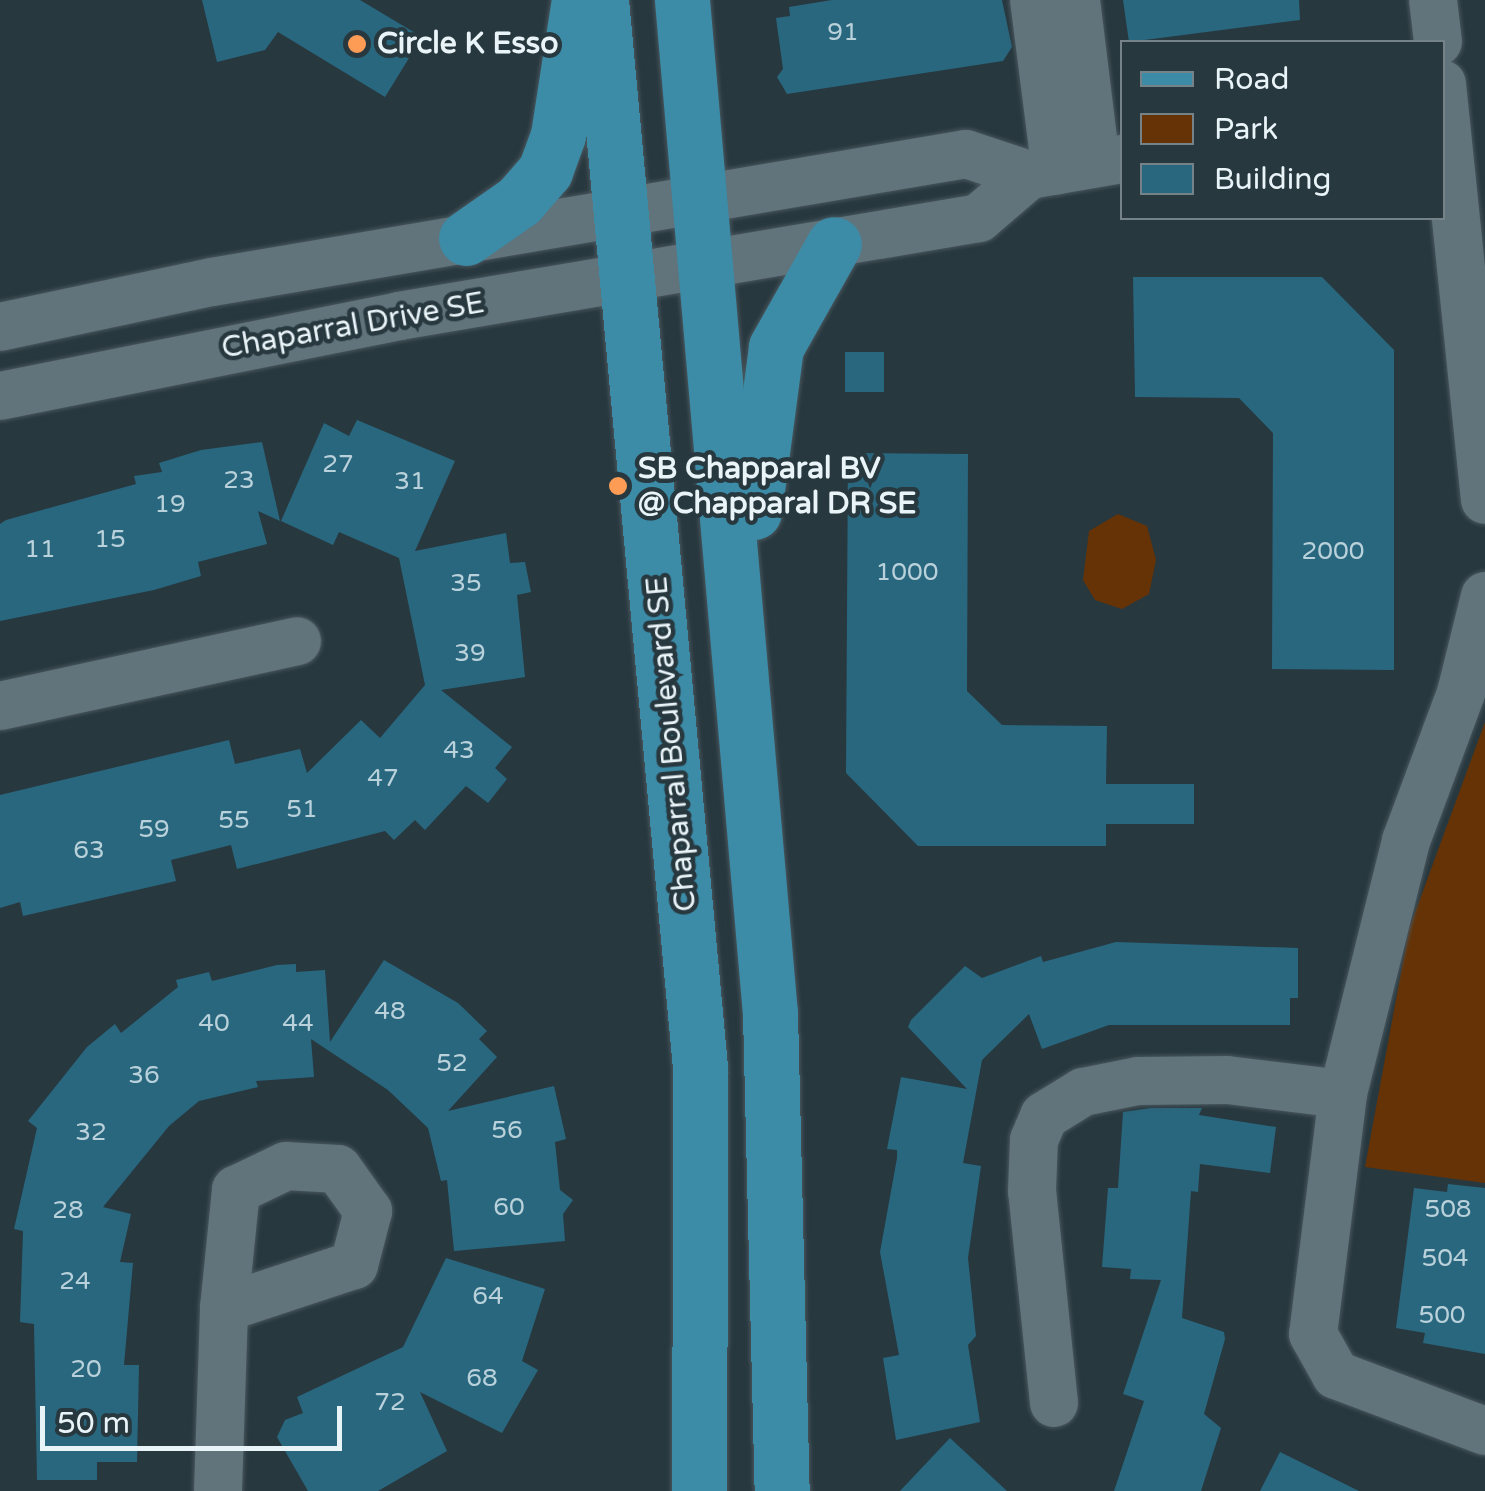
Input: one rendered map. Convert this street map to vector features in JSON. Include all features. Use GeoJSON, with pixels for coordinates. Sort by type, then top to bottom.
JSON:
{"type":"FeatureCollection","features":[{"type":"Feature","properties":{"kind":"main road"},"geometry":{"type":"LineString","coordinates":[[466,238],[520,201],[545,172],[558,134],[579,0]]}},
{"type":"Feature","properties":{"kind":"main road","name":"Chaparral Boulevard SE"},"geometry":{"type":"LineString","coordinates":[[602,0],[632,281],[700,1068],[700,1491]]}},
{"type":"Feature","properties":{"kind":"main road"},"geometry":{"type":"LineString","coordinates":[[682,0],[703,202],[770,1013],[782,1491]]}},
{"type":"Feature","properties":{"kind":"main road"},"geometry":{"type":"LineString","coordinates":[[739,628],[773,359],[792,309],[834,244]]}},
{"type":"Feature","properties":{"kind":"street"},"geometry":{"type":"LineString","coordinates":[[1034,0],[1076,167]]}},
{"type":"Feature","properties":{"kind":"street"},"geometry":{"type":"LineString","coordinates":[[1076,0],[1076,167]]}},
{"type":"Feature","properties":{"kind":"street"},"geometry":{"type":"LineString","coordinates":[[1432,0],[1438,40]]}},
{"type":"Feature","properties":{"kind":"street"},"geometry":{"type":"LineString","coordinates":[[1454,96],[1485,500]]}},
{"type":"Feature","properties":{"kind":"street"},"geometry":{"type":"LineString","coordinates":[[0,327],[466,238],[703,202],[966,154],[1076,167]]}},
{"type":"Feature","properties":{"kind":"street","name":"Chaparral Drive SE"},"geometry":{"type":"LineString","coordinates":[[0,396],[400,316],[632,281],[979,218],[1076,167]]}},
{"type":"Feature","properties":{"kind":"street"},"geometry":{"type":"LineString","coordinates":[[1484,613],[1406,841],[1343,1094],[1313,1334],[1336,1375],[1485,1430]]}},
{"type":"Feature","properties":{"kind":"street"},"geometry":{"type":"LineString","coordinates":[[0,706],[297,641]]}},
{"type":"Feature","properties":{"kind":"street"},"geometry":{"type":"LineString","coordinates":[[1054,1404],[1032,1191],[1034,1140],[1044,1116],[1083,1092],[1138,1081],[1227,1080],[1343,1094]]}},
{"type":"Feature","properties":{"kind":"street"},"geometry":{"type":"LineString","coordinates":[[218,1491],[224,1308]]}},
{"type":"Feature","properties":{"kind":"green space"},"geometry":{"type":"Polygon","coordinates":[[[1118,514],[1147,526],[1156,560],[1149,594],[1122,609],[1095,600],[1083,580],[1089,531],[1118,514]]]}},
{"type":"Feature","properties":{"kind":"green space"},"geometry":{"type":"Polygon","coordinates":[[[1485,722],[1485,1183],[1365,1167],[1409,929],[1485,722]]]}},
{"type":"Feature","properties":{"kind":"building","name":"Circle K Esso"},"geometry":{"type":"Polygon","coordinates":[[[202,0],[360,0],[422,37],[385,97],[278,32],[265,50],[217,62],[202,0]]]}},
{"type":"Feature","properties":{"kind":"building"},"geometry":{"type":"Polygon","coordinates":[[[832,0],[1002,0],[1012,47],[1003,61],[787,94],[777,77],[783,69],[776,18],[790,16],[789,7],[832,0]]]}},
{"type":"Feature","properties":{"kind":"building"},"geometry":{"type":"Polygon","coordinates":[[[1123,0],[1299,0],[1300,20],[1129,40],[1123,0]]]}},
{"type":"Feature","properties":{"kind":"building"},"geometry":{"type":"Polygon","coordinates":[[[1133,277],[1322,277],[1394,350],[1394,670],[1272,669],[1273,433],[1239,398],[1135,397],[1133,277]]]}},
{"type":"Feature","properties":{"kind":"building"},"geometry":{"type":"Polygon","coordinates":[[[845,352],[884,352],[884,392],[845,392],[845,352]]]}},
{"type":"Feature","properties":{"kind":"building"},"geometry":{"type":"Polygon","coordinates":[[[357,420],[455,461],[415,551],[506,533],[510,563],[525,562],[531,592],[517,595],[525,677],[441,690],[512,747],[495,768],[507,779],[488,803],[466,786],[425,830],[415,820],[394,840],[385,831],[237,869],[231,845],[171,860],[176,881],[23,916],[20,902],[0,908],[0,795],[229,740],[235,764],[300,749],[307,773],[361,720],[380,738],[425,685],[399,558],[339,532],[333,545],[281,521],[324,423],[349,436],[357,420]]]}},
{"type":"Feature","properties":{"kind":"building"},"geometry":{"type":"Polygon","coordinates":[[[262,442],[280,521],[258,511],[267,544],[198,562],[201,576],[154,590],[0,621],[0,524],[136,484],[134,476],[162,472],[159,463],[201,450],[262,442]]]}},
{"type":"Feature","properties":{"kind":"building"},"geometry":{"type":"Polygon","coordinates":[[[848,453],[968,454],[967,691],[1002,725],[1107,726],[1106,784],[1194,784],[1194,824],[1106,824],[1106,846],[918,846],[846,773],[848,453]]]}},
{"type":"Feature","properties":{"kind":"building"},"geometry":{"type":"Polygon","coordinates":[[[1116,942],[1298,948],[1298,998],[1290,998],[1290,1025],[1109,1025],[1042,1049],[1029,1014],[982,1060],[963,1163],[981,1166],[968,1258],[976,1336],[968,1345],[980,1422],[896,1440],[883,1358],[899,1355],[880,1252],[897,1158],[897,1150],[887,1149],[901,1077],[967,1089],[908,1027],[911,1020],[965,966],[982,978],[1041,956],[1043,962],[1116,942]]]}},
{"type":"Feature","properties":{"kind":"building"},"geometry":{"type":"Polygon","coordinates":[[[384,960],[458,1003],[487,1031],[479,1039],[497,1057],[448,1111],[554,1086],[566,1139],[555,1142],[560,1190],[573,1200],[563,1214],[565,1241],[454,1251],[447,1180],[441,1181],[428,1128],[388,1090],[311,1039],[314,1077],[256,1081],[258,1087],[199,1101],[169,1126],[103,1207],[131,1214],[120,1262],[133,1263],[124,1365],[139,1365],[137,1462],[97,1462],[97,1480],[37,1480],[34,1324],[20,1322],[23,1231],[14,1229],[37,1128],[28,1121],[87,1047],[115,1024],[121,1033],[178,987],[176,980],[209,972],[212,981],[277,965],[296,964],[296,972],[325,970],[330,1042],[384,960]]]}},
{"type":"Feature","properties":{"kind":"building"},"geometry":{"type":"Polygon","coordinates":[[[1202,1108],[1199,1115],[1276,1127],[1270,1173],[1200,1164],[1198,1192],[1191,1191],[1182,1318],[1224,1332],[1225,1339],[1204,1414],[1221,1428],[1201,1491],[1114,1491],[1144,1401],[1123,1394],[1161,1280],[1130,1279],[1131,1269],[1102,1267],[1108,1188],[1118,1188],[1123,1112],[1202,1108]]]}},
{"type":"Feature","properties":{"kind":"building"},"geometry":{"type":"Polygon","coordinates":[[[1448,1184],[1485,1188],[1485,1354],[1423,1343],[1425,1333],[1396,1328],[1414,1188],[1447,1192],[1448,1184]]]}},
{"type":"Feature","properties":{"kind":"building"},"geometry":{"type":"Polygon","coordinates":[[[446,1258],[545,1289],[522,1361],[538,1370],[502,1433],[420,1392],[447,1451],[378,1491],[308,1491],[277,1437],[285,1420],[303,1413],[297,1397],[403,1347],[446,1258]]]}},
{"type":"Feature","properties":{"kind":"building"},"geometry":{"type":"Polygon","coordinates":[[[950,1438],[1007,1491],[900,1491],[950,1438]]]}},
{"type":"Feature","properties":{"kind":"building"},"geometry":{"type":"Polygon","coordinates":[[[1280,1452],[1359,1491],[1260,1491],[1280,1452]]]}},
{"type":"Feature","properties":{"kind":"place","name":"Circle K Esso"},"geometry":{"type":"Point","coordinates":[357,44]}},
{"type":"Feature","properties":{"kind":"place","name":"SB Chapparal BV @ Chapparal DR SE"},"geometry":{"type":"Point","coordinates":[618,486]}}]}
